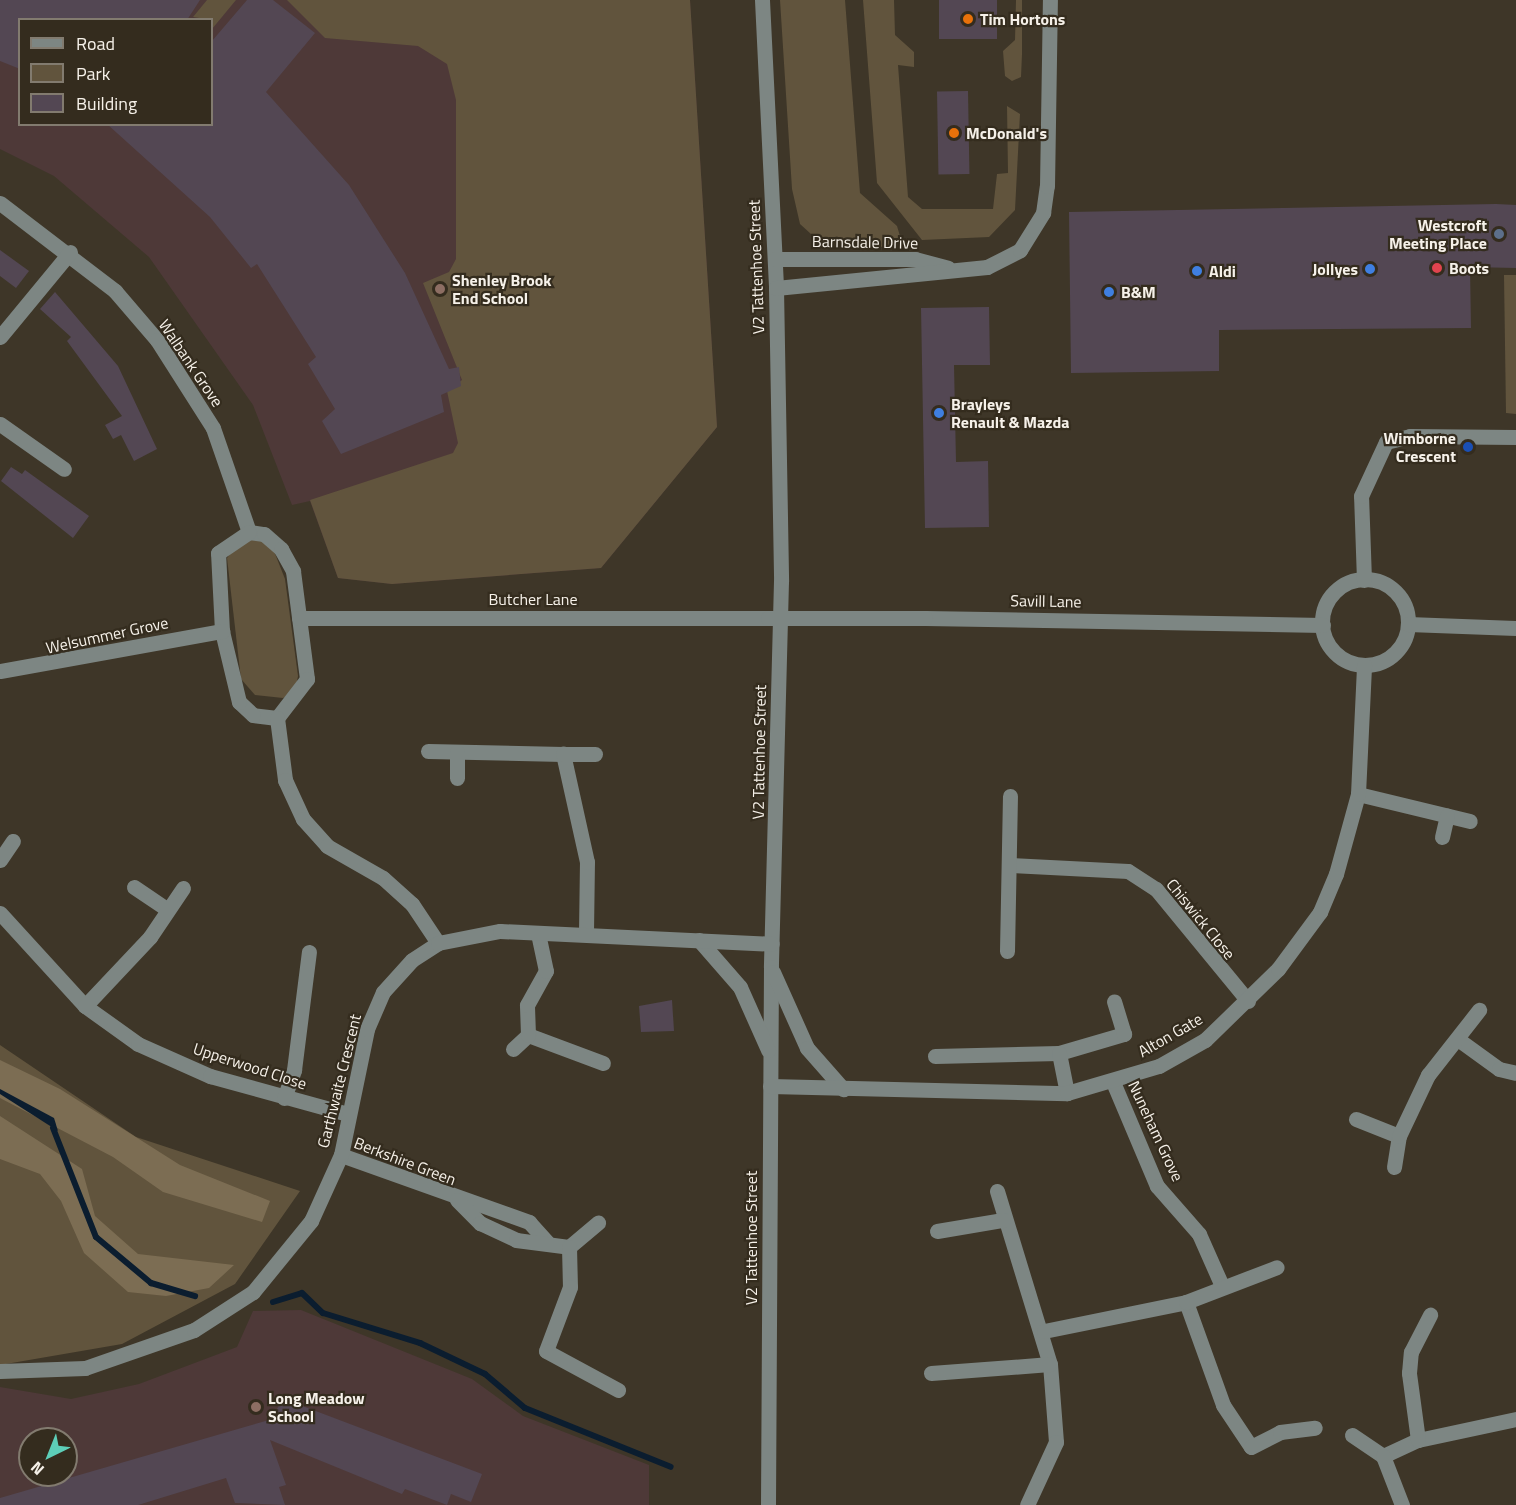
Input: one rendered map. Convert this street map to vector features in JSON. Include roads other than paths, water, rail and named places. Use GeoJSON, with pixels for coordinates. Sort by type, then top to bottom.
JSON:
{"type":"FeatureCollection","features":[{"type":"Feature","properties":{"kind":"street","name":"V2 Tattenhoe Street"},"geometry":{"type":"LineString","coordinates":[[762,0],[776,288],[781,581],[771,967],[768,1505]]}},
{"type":"Feature","properties":{"kind":"street","name":"Barnsdale Drive"},"geometry":{"type":"LineString","coordinates":[[776,288],[954,270],[1005,261],[1033,236],[1043,213],[1050,0]]}},
{"type":"Feature","properties":{"kind":"street","name":"Walbank Grove"},"geometry":{"type":"LineString","coordinates":[[0,203],[70,252],[116,291],[157,340],[213,428],[249,532]]}},
{"type":"Feature","properties":{"kind":"street"},"geometry":{"type":"LineString","coordinates":[[0,337],[70,252]]}},
{"type":"Feature","properties":{"kind":"street","name":"Barnsdale Drive"},"geometry":{"type":"LineString","coordinates":[[775,259],[915,258],[954,270]]}},
{"type":"Feature","properties":{"kind":"street"},"geometry":{"type":"LineString","coordinates":[[0,424],[63,469]]}},
{"type":"Feature","properties":{"kind":"street"},"geometry":{"type":"LineString","coordinates":[[1364,580],[1361,496],[1386,442],[1410,436],[1516,437]]}},
{"type":"Feature","properties":{"kind":"street"},"geometry":{"type":"LineString","coordinates":[[277,718],[253,715],[239,702],[222,631],[218,553],[249,532],[264,534],[281,549],[293,571],[307,679],[277,718],[285,780],[303,819],[327,846],[383,878],[412,904],[438,943]]}},
{"type":"Feature","properties":{"kind":"street"},"geometry":{"type":"LineString","coordinates":[[1364,580],[1396,593],[1408,624],[1399,649],[1364,665],[1331,648],[1323,625],[1334,593],[1364,580]]}},
{"type":"Feature","properties":{"kind":"street","name":"Butcher Lane"},"geometry":{"type":"LineString","coordinates":[[299,618],[768,618]]}},
{"type":"Feature","properties":{"kind":"street","name":"Savill Lane"},"geometry":{"type":"LineString","coordinates":[[768,618],[925,618],[1323,625]]}},
{"type":"Feature","properties":{"kind":"street"},"geometry":{"type":"LineString","coordinates":[[1408,624],[1516,628]]}},
{"type":"Feature","properties":{"kind":"street","name":"Welsummer Grove"},"geometry":{"type":"LineString","coordinates":[[0,670],[222,631]]}},
{"type":"Feature","properties":{"kind":"street","name":"Alton Gate"},"geometry":{"type":"LineString","coordinates":[[770,1086],[1067,1093],[1113,1082],[1159,1066],[1204,1040],[1248,1001],[1320,912],[1347,845],[1358,794],[1364,665]]}},
{"type":"Feature","properties":{"kind":"street"},"geometry":{"type":"LineString","coordinates":[[428,751],[595,754]]}},
{"type":"Feature","properties":{"kind":"street"},"geometry":{"type":"LineString","coordinates":[[457,752],[457,778]]}},
{"type":"Feature","properties":{"kind":"street"},"geometry":{"type":"LineString","coordinates":[[563,754],[587,862],[586,932]]}},
{"type":"Feature","properties":{"kind":"street"},"geometry":{"type":"LineString","coordinates":[[1358,794],[1470,821]]}},
{"type":"Feature","properties":{"kind":"street"},"geometry":{"type":"LineString","coordinates":[[1007,951],[1011,865],[1010,796]]}},
{"type":"Feature","properties":{"kind":"street"},"geometry":{"type":"LineString","coordinates":[[1442,837],[1447,816]]}},
{"type":"Feature","properties":{"kind":"street"},"geometry":{"type":"LineString","coordinates":[[0,860],[14,841]]}},
{"type":"Feature","properties":{"kind":"street","name":"Chiswick Close"},"geometry":{"type":"LineString","coordinates":[[1011,865],[1128,871],[1156,890],[1248,1001]]}},
{"type":"Feature","properties":{"kind":"street"},"geometry":{"type":"LineString","coordinates":[[134,887],[167,909]]}},
{"type":"Feature","properties":{"kind":"street"},"geometry":{"type":"LineString","coordinates":[[85,1006],[150,937],[183,888]]}},
{"type":"Feature","properties":{"kind":"street","name":"Upperwood Close"},"geometry":{"type":"LineString","coordinates":[[0,913],[85,1006],[138,1044],[210,1076],[348,1114]]}},
{"type":"Feature","properties":{"kind":"street","name":"Garthwaite Crescent"},"geometry":{"type":"LineString","coordinates":[[0,1371],[85,1368],[156,1346],[218,1317],[253,1292],[311,1221],[341,1155],[367,1029],[383,992],[412,960],[438,943],[467,933],[586,932],[772,944]]}},
{"type":"Feature","properties":{"kind":"street"},"geometry":{"type":"LineString","coordinates":[[513,1049],[528,1035],[527,1005],[546,971],[538,933]]}},
{"type":"Feature","properties":{"kind":"street"},"geometry":{"type":"LineString","coordinates":[[699,940],[740,987],[770,1056]]}},
{"type":"Feature","properties":{"kind":"street"},"geometry":{"type":"LineString","coordinates":[[284,1098],[294,1070],[309,952]]}},
{"type":"Feature","properties":{"kind":"street"},"geometry":{"type":"LineString","coordinates":[[771,967],[807,1048],[843,1089]]}},
{"type":"Feature","properties":{"kind":"street"},"geometry":{"type":"LineString","coordinates":[[935,1056],[1059,1053],[1124,1034],[1114,1002]]}},
{"type":"Feature","properties":{"kind":"street"},"geometry":{"type":"LineString","coordinates":[[1394,1167],[1399,1136],[1428,1076],[1459,1040],[1479,1010]]}},
{"type":"Feature","properties":{"kind":"street"},"geometry":{"type":"LineString","coordinates":[[528,1035],[603,1064]]}},
{"type":"Feature","properties":{"kind":"street"},"geometry":{"type":"LineString","coordinates":[[1459,1040],[1499,1069],[1516,1074]]}},
{"type":"Feature","properties":{"kind":"street"},"geometry":{"type":"LineString","coordinates":[[1059,1053],[1067,1093]]}},
{"type":"Feature","properties":{"kind":"street","name":"Nuneham Grove"},"geometry":{"type":"LineString","coordinates":[[1113,1082],[1157,1186],[1199,1233],[1222,1286]]}},
{"type":"Feature","properties":{"kind":"street"},"geometry":{"type":"LineString","coordinates":[[1356,1119],[1399,1136]]}},
{"type":"Feature","properties":{"kind":"street","name":"Berkshire Green"},"geometry":{"type":"LineString","coordinates":[[341,1155],[457,1200],[529,1222],[548,1242]]}},
{"type":"Feature","properties":{"kind":"street"},"geometry":{"type":"LineString","coordinates":[[997,1191],[1003,1220],[1044,1331],[1050,1364],[1056,1442],[1027,1505]]}},
{"type":"Feature","properties":{"kind":"street","name":"Berkshire Green"},"geometry":{"type":"LineString","coordinates":[[457,1200],[480,1223],[516,1240],[570,1246]]}},
{"type":"Feature","properties":{"kind":"street"},"geometry":{"type":"LineString","coordinates":[[937,1230],[1003,1220]]}},
{"type":"Feature","properties":{"kind":"street"},"geometry":{"type":"LineString","coordinates":[[598,1223],[570,1246],[570,1287],[546,1351],[618,1390]]}},
{"type":"Feature","properties":{"kind":"street"},"geometry":{"type":"LineString","coordinates":[[1044,1331],[1186,1302],[1222,1286],[1277,1267]]}},
{"type":"Feature","properties":{"kind":"street"},"geometry":{"type":"LineString","coordinates":[[1186,1302],[1223,1404],[1251,1447],[1280,1432],[1315,1428]]}},
{"type":"Feature","properties":{"kind":"street"},"geometry":{"type":"LineString","coordinates":[[1418,1440],[1409,1373],[1411,1352],[1430,1315]]}},
{"type":"Feature","properties":{"kind":"street"},"geometry":{"type":"LineString","coordinates":[[931,1372],[1050,1364]]}},
{"type":"Feature","properties":{"kind":"street"},"geometry":{"type":"LineString","coordinates":[[1383,1456],[1418,1440],[1516,1419]]}},
{"type":"Feature","properties":{"kind":"street"},"geometry":{"type":"LineString","coordinates":[[1352,1435],[1383,1456],[1402,1505]]}},
{"type":"Feature","properties":{"kind":"water"},"geometry":{"type":"Polygon","coordinates":[[[0,1089],[54,1118],[58,1131],[0,1094],[0,1089]]]}},
{"type":"Feature","properties":{"kind":"waterway"},"geometry":{"type":"LineString","coordinates":[[53,1128],[96,1237],[151,1283],[195,1296]]}},
{"type":"Feature","properties":{"kind":"waterway"},"geometry":{"type":"LineString","coordinates":[[273,1302],[302,1293],[323,1313],[420,1343],[485,1374],[525,1408],[671,1467]]}},
{"type":"Feature","properties":{"kind":"place","name":"Tim Hortons"},"geometry":{"type":"Point","coordinates":[968,19]}},
{"type":"Feature","properties":{"kind":"place","name":"McDonald's"},"geometry":{"type":"Point","coordinates":[954,133]}},
{"type":"Feature","properties":{"kind":"place","name":"Westcroft Meeting Place"},"geometry":{"type":"Point","coordinates":[1499,234]}},
{"type":"Feature","properties":{"kind":"place","name":"Boots"},"geometry":{"type":"Point","coordinates":[1437,268]}},
{"type":"Feature","properties":{"kind":"place","name":"Jollyes"},"geometry":{"type":"Point","coordinates":[1370,269]}},
{"type":"Feature","properties":{"kind":"place","name":"Aldi"},"geometry":{"type":"Point","coordinates":[1197,271]}},
{"type":"Feature","properties":{"kind":"place","name":"Shenley Brook End School"},"geometry":{"type":"Point","coordinates":[440,289]}},
{"type":"Feature","properties":{"kind":"place","name":"B&M"},"geometry":{"type":"Point","coordinates":[1109,292]}},
{"type":"Feature","properties":{"kind":"place","name":"Brayleys Renault & Mazda"},"geometry":{"type":"Point","coordinates":[939,413]}},
{"type":"Feature","properties":{"kind":"place","name":"Wimborne Crescent"},"geometry":{"type":"Point","coordinates":[1468,447]}},
{"type":"Feature","properties":{"kind":"place","name":"Long Meadow School"},"geometry":{"type":"Point","coordinates":[256,1407]}}]}
